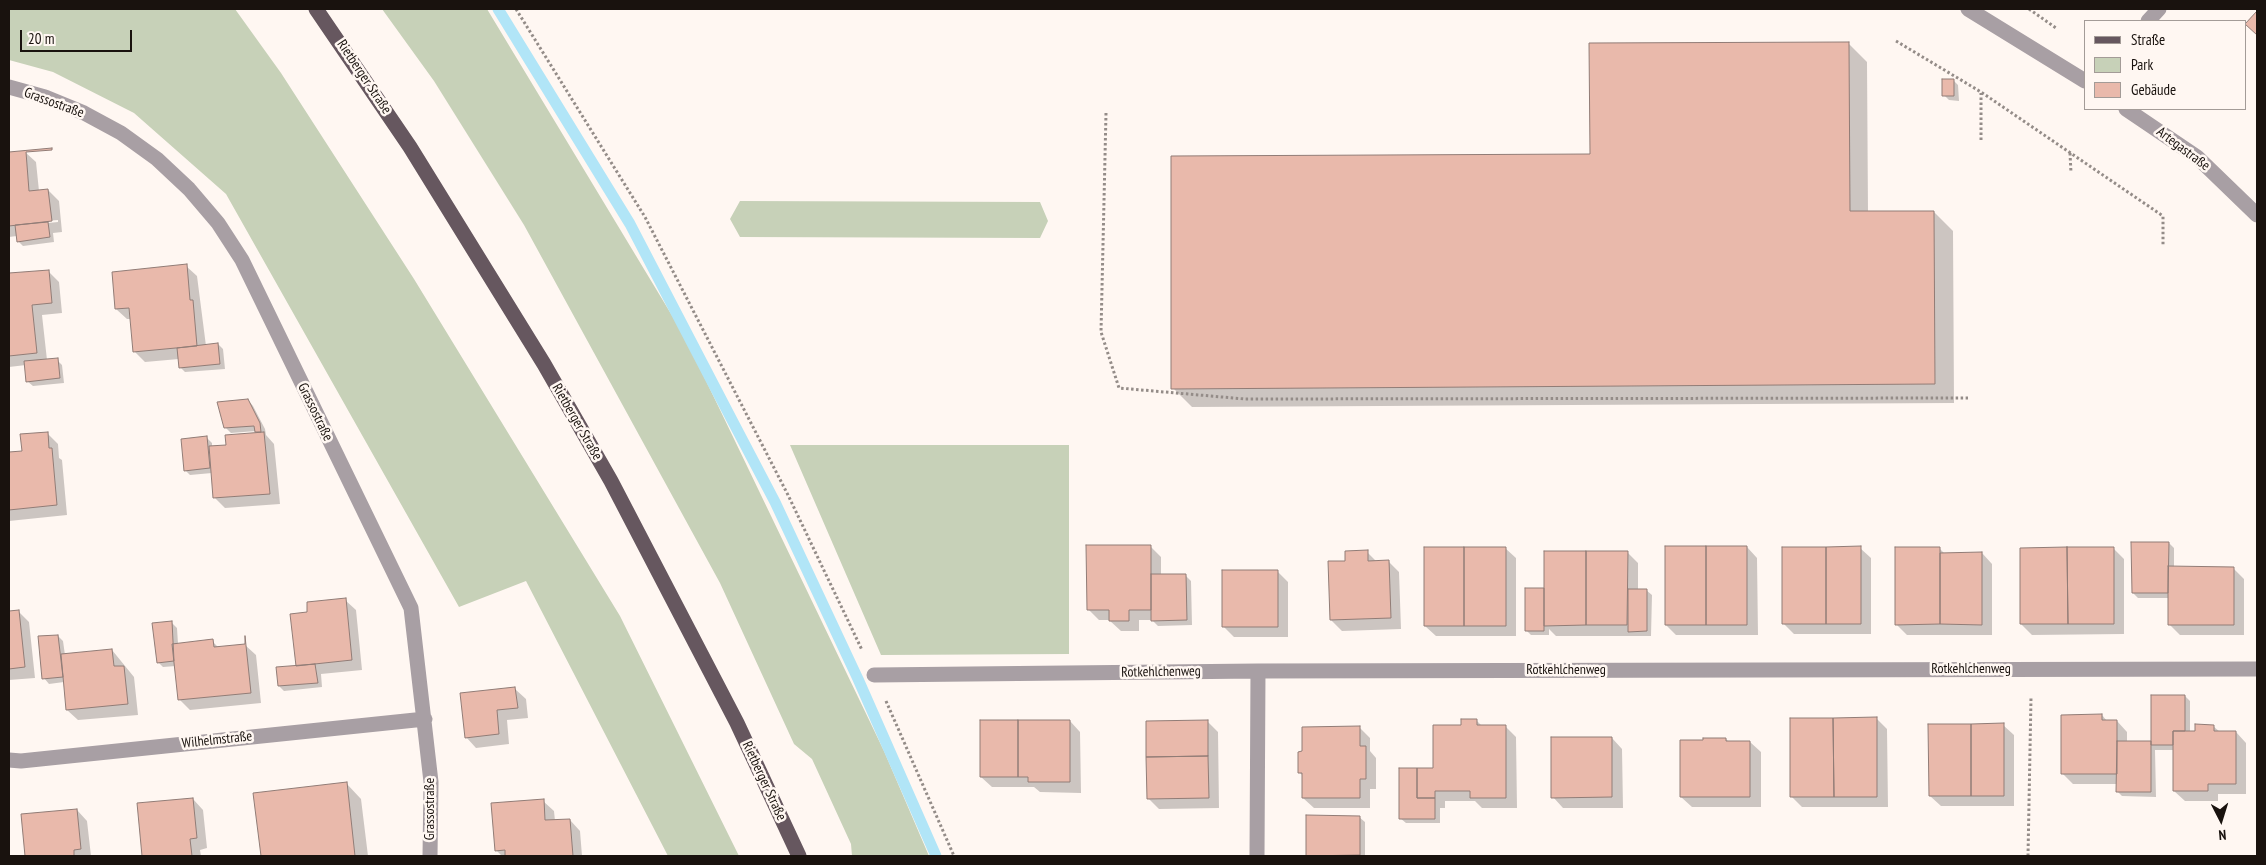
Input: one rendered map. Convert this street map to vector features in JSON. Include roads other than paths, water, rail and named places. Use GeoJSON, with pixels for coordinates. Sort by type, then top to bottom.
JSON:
{"type":"FeatureCollection","features":[{"type":"Feature","properties":{"kind":"main road","name":"Rietberger Straße"},"geometry":{"type":"LineString","coordinates":[[316,9],[410,147],[544,364],[611,480],[737,723],[800,856]]}},
{"type":"Feature","properties":{"kind":"street"},"geometry":{"type":"LineString","coordinates":[[1968,9],[2084,80]]}},
{"type":"Feature","properties":{"kind":"street"},"geometry":{"type":"LineString","coordinates":[[2149,20],[2159,9]]}},
{"type":"Feature","properties":{"kind":"street","name":"Grassostraße"},"geometry":{"type":"LineString","coordinates":[[9,87],[46,97],[84,113],[121,133],[170,171],[189,189],[218,223],[242,260],[411,608],[431,782],[430,856]]}},
{"type":"Feature","properties":{"kind":"street","name":"Artegastraße"},"geometry":{"type":"LineString","coordinates":[[2127,110],[2197,157],[2257,215]]}},
{"type":"Feature","properties":{"kind":"street","name":"Rotkehlchenweg"},"geometry":{"type":"LineString","coordinates":[[874,675],[1258,671],[2257,669]]}},
{"type":"Feature","properties":{"kind":"street"},"geometry":{"type":"LineString","coordinates":[[1257,856],[1258,671]]}},
{"type":"Feature","properties":{"kind":"street","name":"Wilhelmstraße"},"geometry":{"type":"LineString","coordinates":[[9,760],[21,761],[425,719]]}},
{"type":"Feature","properties":{"kind":"waterway"},"geometry":{"type":"LineString","coordinates":[[498,9],[630,224],[775,502],[858,679],[936,856]]}}]}
